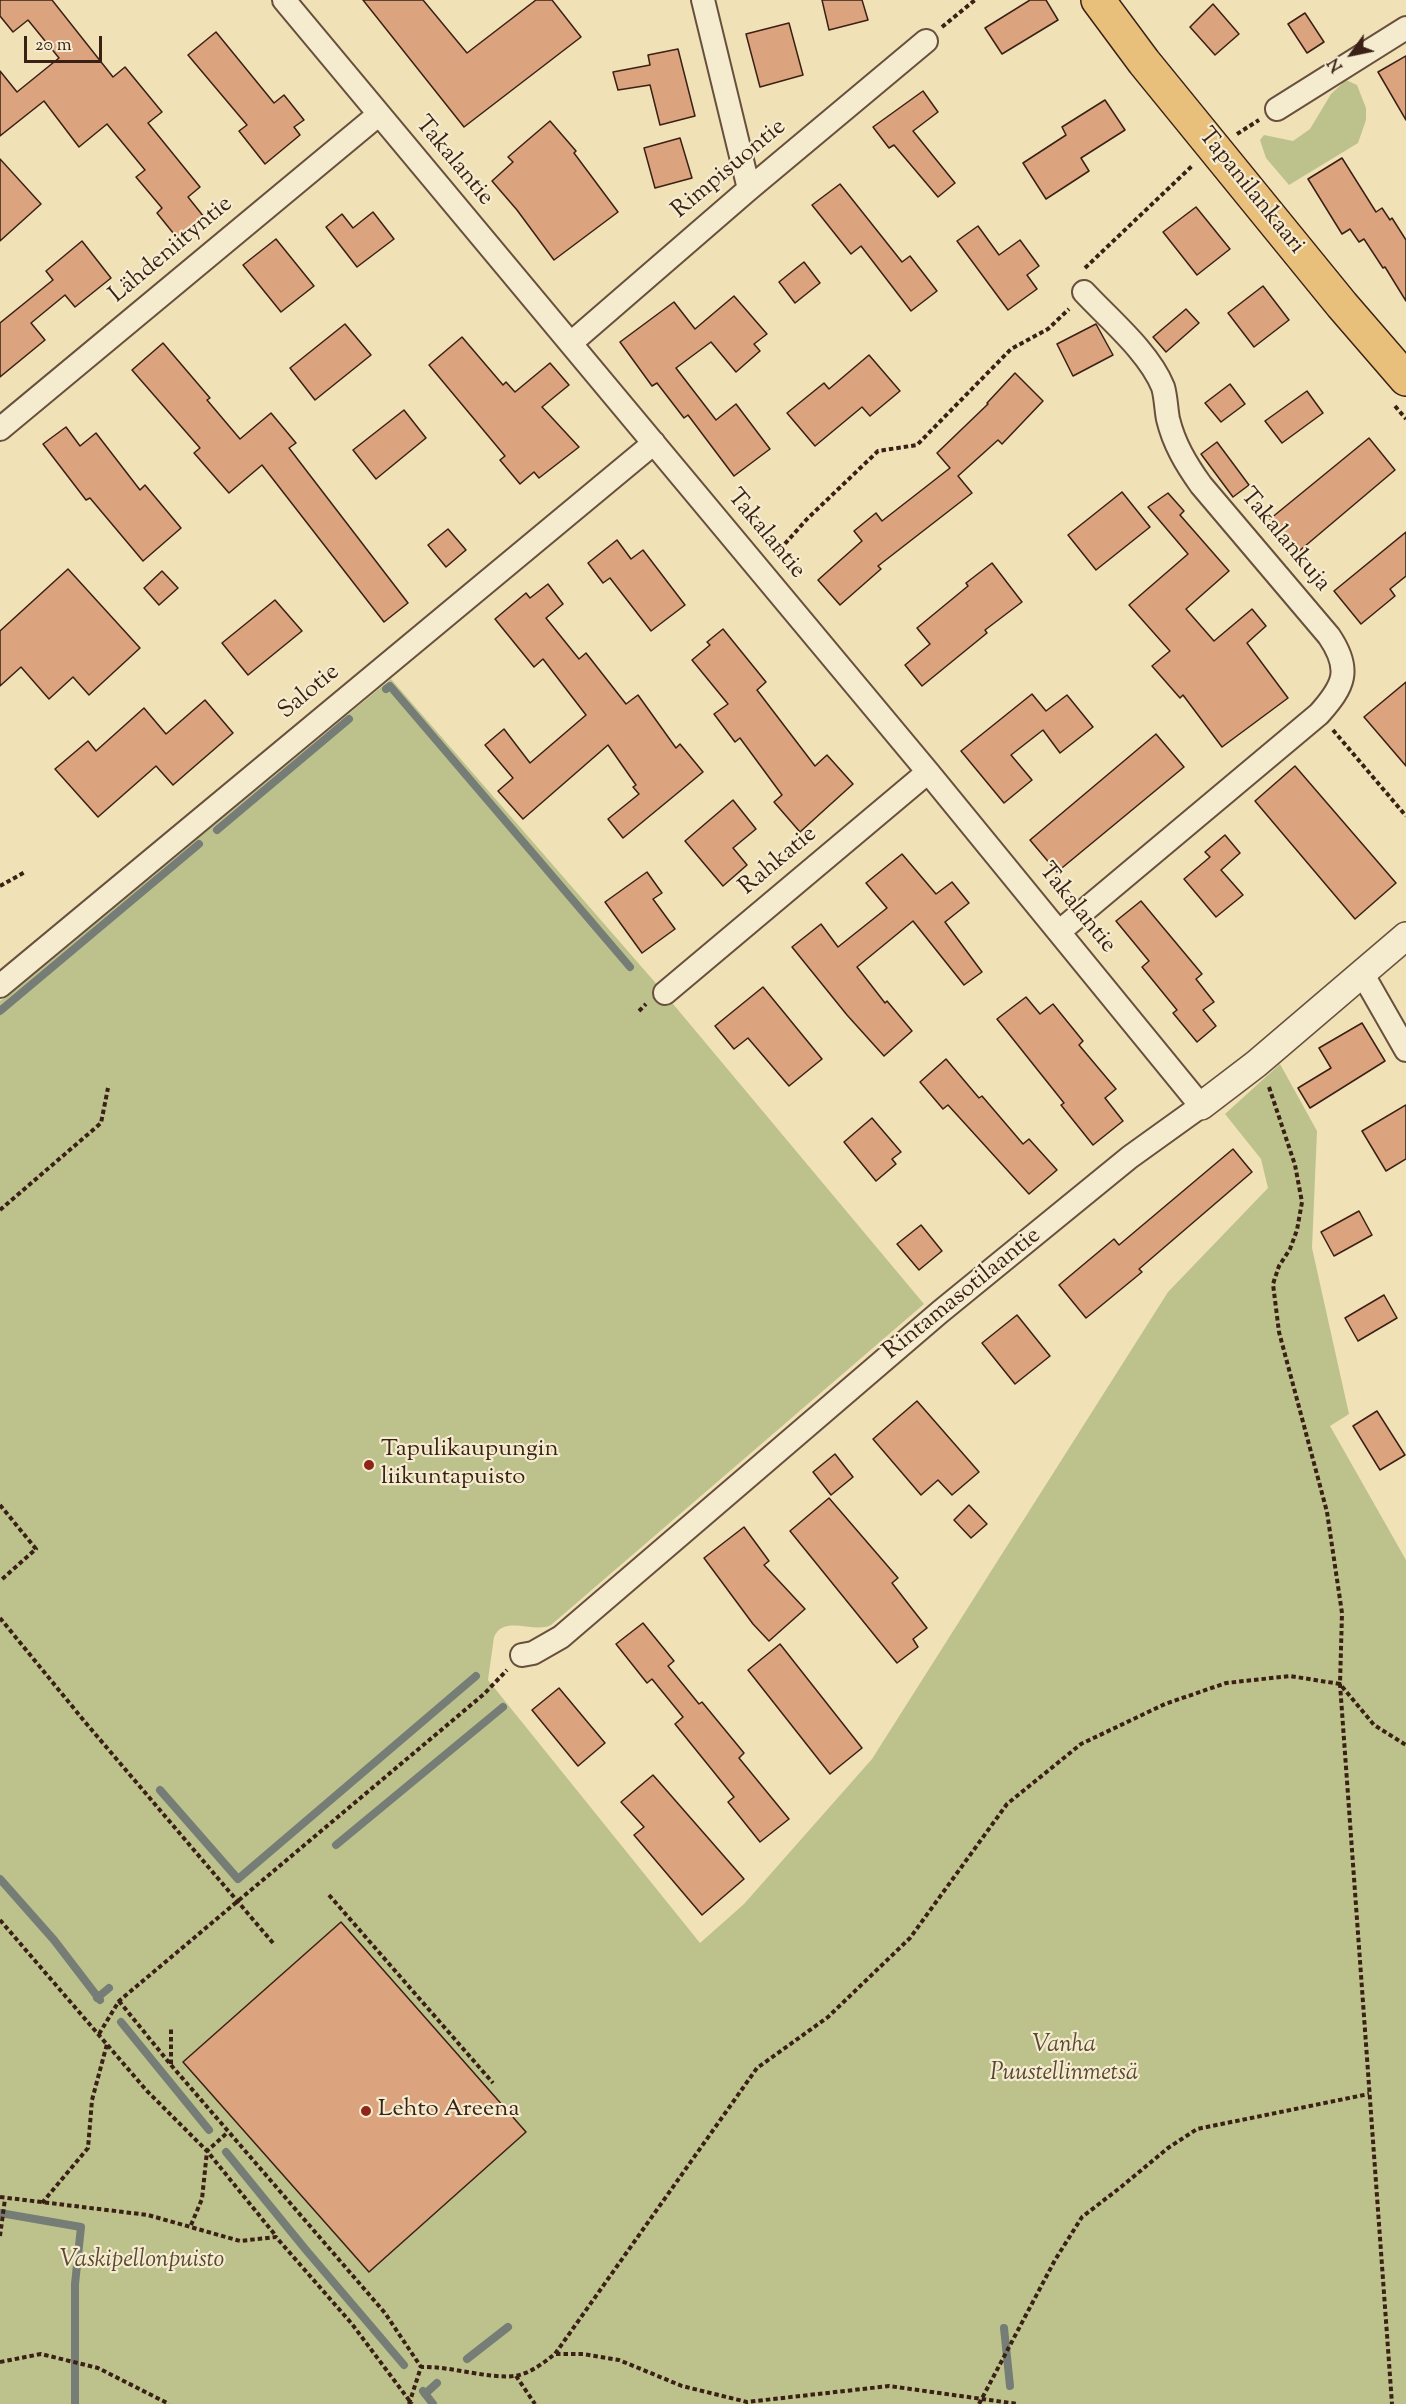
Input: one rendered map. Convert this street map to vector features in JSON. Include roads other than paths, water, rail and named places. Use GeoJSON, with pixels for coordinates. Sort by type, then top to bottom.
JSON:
{"type":"FeatureCollection","features":[{"type":"Feature","properties":{"kind":"main road","name":"Tapanilankaari"},"geometry":{"type":"LineString","coordinates":[[1098,0],[1144,62],[1356,322],[1406,379]]}},
{"type":"Feature","properties":{"kind":"street","name":"Takalantie"},"geometry":{"type":"LineString","coordinates":[[284,0],[1060,931],[1201,1106]]}},
{"type":"Feature","properties":{"kind":"street"},"geometry":{"type":"LineString","coordinates":[[703,0],[748,189]]}},
{"type":"Feature","properties":{"kind":"street"},"geometry":{"type":"LineString","coordinates":[[1277,108],[1406,28]]}},
{"type":"Feature","properties":{"kind":"street","name":"Rimpisuontie"},"geometry":{"type":"LineString","coordinates":[[571,343],[748,189],[926,41]]}},
{"type":"Feature","properties":{"kind":"street","name":"Lähdeniityntie"},"geometry":{"type":"LineString","coordinates":[[0,429],[378,115]]}},
{"type":"Feature","properties":{"kind":"street","name":"Takalankuja"},"geometry":{"type":"LineString","coordinates":[[1060,931],[1319,714],[1337,694],[1343,681],[1338,648],[1196,478],[1175,442],[1163,389],[1155,373],[1145,358],[1084,292]]}},
{"type":"Feature","properties":{"kind":"street","name":"Salotie"},"geometry":{"type":"LineString","coordinates":[[0,986],[654,442]]}},
{"type":"Feature","properties":{"kind":"street","name":"Rahkatie"},"geometry":{"type":"LineString","coordinates":[[664,993],[928,772]]}},
{"type":"Feature","properties":{"kind":"street","name":"Rintamasotilaantie"},"geometry":{"type":"LineString","coordinates":[[522,1655],[532,1653],[561,1637],[940,1312],[1130,1157],[1256,1064],[1406,936]]}},
{"type":"Feature","properties":{"kind":"street"},"geometry":{"type":"LineString","coordinates":[[1362,973],[1406,1050]]}},
{"type":"Feature","properties":{"kind":"waterway"},"geometry":{"type":"LineString","coordinates":[[386,689],[390,686],[630,967]]}},
{"type":"Feature","properties":{"kind":"waterway"},"geometry":{"type":"LineString","coordinates":[[217,830],[349,719]]}},
{"type":"Feature","properties":{"kind":"waterway"},"geometry":{"type":"LineString","coordinates":[[0,1011],[199,844]]}},
{"type":"Feature","properties":{"kind":"waterway"},"geometry":{"type":"LineString","coordinates":[[160,1790],[238,1879],[476,1676]]}},
{"type":"Feature","properties":{"kind":"waterway"},"geometry":{"type":"LineString","coordinates":[[336,1845],[503,1707]]}},
{"type":"Feature","properties":{"kind":"waterway"},"geometry":{"type":"LineString","coordinates":[[0,1879],[54,1940],[100,2000]]}},
{"type":"Feature","properties":{"kind":"waterway"},"geometry":{"type":"LineString","coordinates":[[97,1998],[109,1988]]}},
{"type":"Feature","properties":{"kind":"waterway"},"geometry":{"type":"LineString","coordinates":[[121,2022],[209,2130]]}},
{"type":"Feature","properties":{"kind":"waterway"},"geometry":{"type":"LineString","coordinates":[[226,2152],[404,2365]]}},
{"type":"Feature","properties":{"kind":"waterway"},"geometry":{"type":"LineString","coordinates":[[0,2213],[81,2227],[75,2284],[75,2404]]}},
{"type":"Feature","properties":{"kind":"waterway"},"geometry":{"type":"LineString","coordinates":[[467,2359],[508,2327]]}},
{"type":"Feature","properties":{"kind":"waterway"},"geometry":{"type":"LineString","coordinates":[[1004,2328],[1010,2386]]}},
{"type":"Feature","properties":{"kind":"waterway"},"geometry":{"type":"LineString","coordinates":[[425,2394],[437,2383]]}},
{"type":"Feature","properties":{"kind":"waterway"},"geometry":{"type":"LineString","coordinates":[[423,2391],[433,2404]]}},
{"type":"Feature","properties":{"kind":"place","name":"Tapulikaupungin liikuntapuisto"},"geometry":{"type":"Point","coordinates":[369,1465]}},
{"type":"Feature","properties":{"kind":"place","name":"Lehto Areena"},"geometry":{"type":"Point","coordinates":[366,2111]}},
{"type":"Feature","properties":{"kind":"park label","name":"Vanha Puustellinmetsä"},"geometry":{"type":"Point","coordinates":[1064,2061]}},
{"type":"Feature","properties":{"kind":"park label","name":"Vaskipellonpuisto"},"geometry":{"type":"Point","coordinates":[142,2262]}}]}
